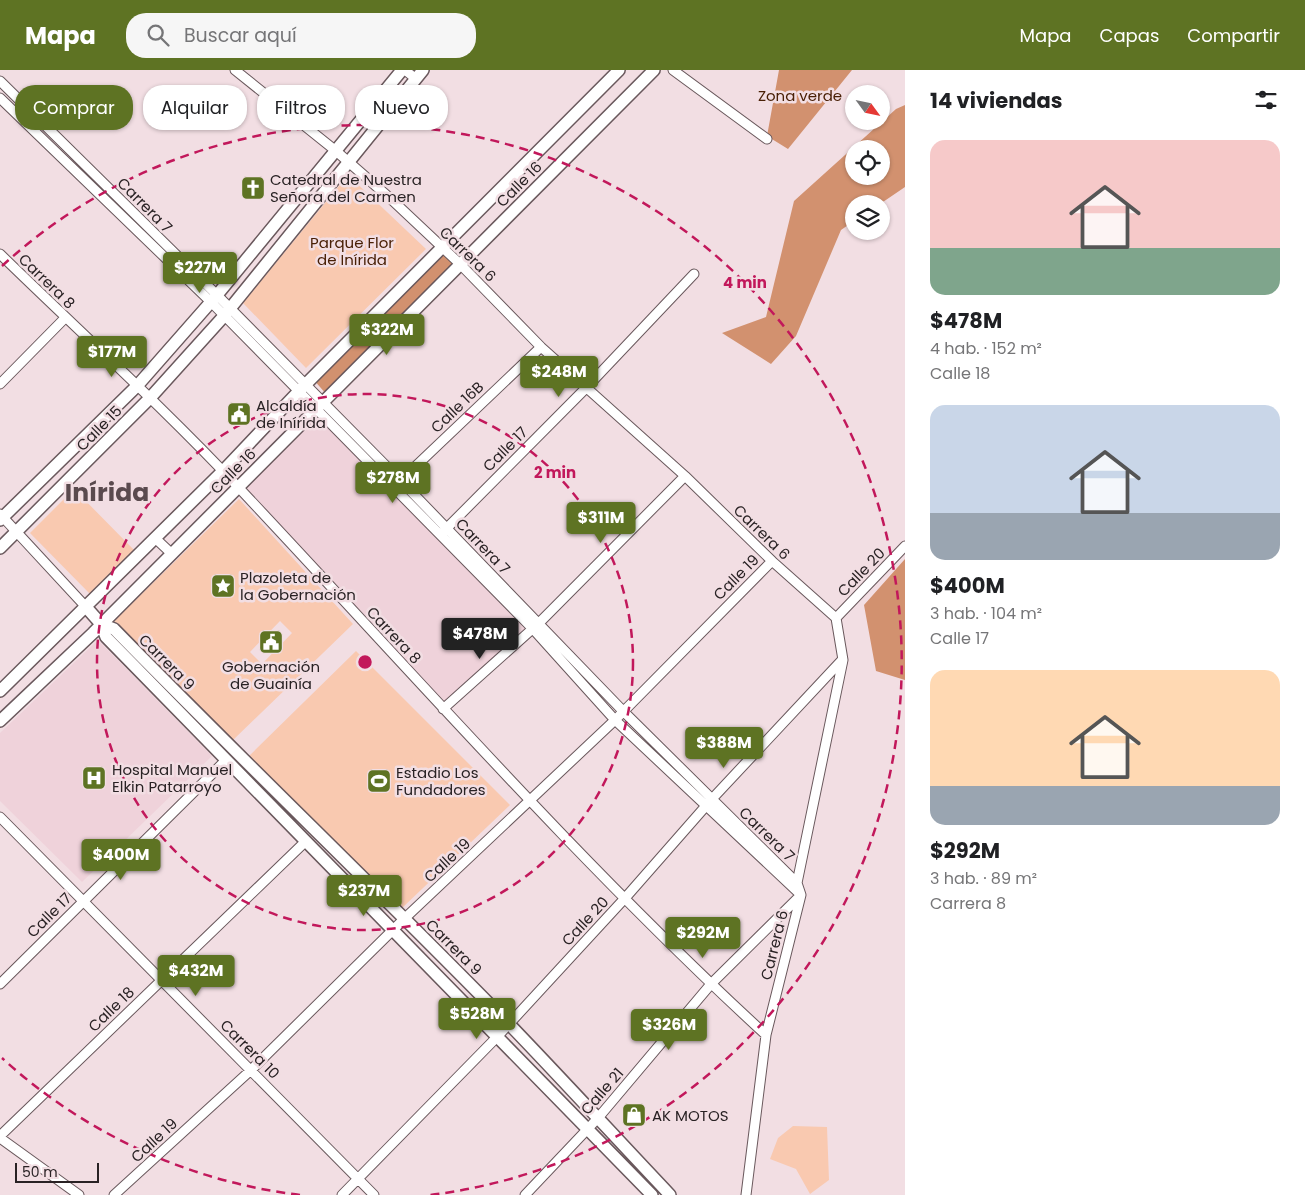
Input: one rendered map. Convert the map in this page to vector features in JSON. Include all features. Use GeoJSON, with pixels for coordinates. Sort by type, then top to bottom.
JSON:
{"type":"FeatureCollection","features":[{"type":"Feature","properties":{"kind":"street","name":"Carrera 6"},"geometry":{"type":"LineString","coordinates":[[235,70],[349,162],[460,264],[540,347],[685,476],[772,561],[836,618]]}},
{"type":"Feature","properties":{"kind":"street","name":"Calle 15"},"geometry":{"type":"LineString","coordinates":[[1,517],[137,386],[214,298],[404,70]]}},
{"type":"Feature","properties":{"kind":"street"},"geometry":{"type":"LineString","coordinates":[[404,70],[420,74]]}},
{"type":"Feature","properties":{"kind":"street","name":"Calle 16"},"geometry":{"type":"LineString","coordinates":[[0,691],[223,471],[301,388],[618,70]]}},
{"type":"Feature","properties":{"kind":"street","name":"Calle 16"},"geometry":{"type":"LineString","coordinates":[[0,721],[102,624],[654,70]]}},
{"type":"Feature","properties":{"kind":"street"},"geometry":{"type":"LineString","coordinates":[[673,70],[767,139]]}},
{"type":"Feature","properties":{"kind":"street","name":"Calle 15"},"geometry":{"type":"LineString","coordinates":[[0,548],[150,398],[227,312],[420,74]]}},
{"type":"Feature","properties":{"kind":"street","name":"Carrera 7"},"geometry":{"type":"LineString","coordinates":[[0,81],[319,406],[439,535],[536,626],[797,883]]}},
{"type":"Feature","properties":{"kind":"street","name":"Carrera 7"},"geometry":{"type":"LineString","coordinates":[[0,98],[214,298]]}},
{"type":"Feature","properties":{"kind":"street","name":"Carrera 8"},"geometry":{"type":"LineString","coordinates":[[0,254],[223,471],[530,802],[711,984],[766,1035]]}},
{"type":"Feature","properties":{"kind":"street","name":"Calle 17"},"geometry":{"type":"LineString","coordinates":[[439,535],[586,388],[694,274]]}},
{"type":"Feature","properties":{"kind":"street"},"geometry":{"type":"LineString","coordinates":[[0,384],[65,318]]}},
{"type":"Feature","properties":{"kind":"street","name":"Calle 16B"},"geometry":{"type":"LineString","coordinates":[[394,488],[540,347]]}},
{"type":"Feature","properties":{"kind":"street","name":"Carrera 7"},"geometry":{"type":"LineString","coordinates":[[319,406],[401,481],[446,528],[536,626],[615,720],[801,895]]}},
{"type":"Feature","properties":{"kind":"street"},"geometry":{"type":"LineString","coordinates":[[443,708],[536,626],[685,476]]}},
{"type":"Feature","properties":{"kind":"street","name":"Carrera 9"},"geometry":{"type":"LineString","coordinates":[[1,517],[17,531],[102,624],[114,629],[250,768],[509,1024],[670,1195]]}},
{"type":"Feature","properties":{"kind":"street"},"geometry":{"type":"LineString","coordinates":[[155,538],[172,554]]}},
{"type":"Feature","properties":{"kind":"street","name":"Calle 20"},"geometry":{"type":"LineString","coordinates":[[836,618],[905,546]]}},
{"type":"Feature","properties":{"kind":"street","name":"Calle 19"},"geometry":{"type":"LineString","coordinates":[[114,1195],[251,1070],[404,919],[530,802],[615,720],[772,561]]}},
{"type":"Feature","properties":{"kind":"street"},"geometry":{"type":"LineString","coordinates":[[797,883],[843,660],[836,618]]}},
{"type":"Feature","properties":{"kind":"street","name":"Carrera 9"},"geometry":{"type":"LineString","coordinates":[[102,624],[106,637],[225,761],[394,930],[652,1195]]}},
{"type":"Feature","properties":{"kind":"street","name":"Calle 20"},"geometry":{"type":"LineString","coordinates":[[342,1195],[498,1036],[626,897],[712,799],[843,660]]}},
{"type":"Feature","properties":{"kind":"street","name":"Calle 17"},"geometry":{"type":"LineString","coordinates":[[0,984],[225,761]]}},
{"type":"Feature","properties":{"kind":"street","name":"Carrera 10"},"geometry":{"type":"LineString","coordinates":[[0,817],[374,1195]]}},
{"type":"Feature","properties":{"kind":"street","name":"Calle 18"},"geometry":{"type":"LineString","coordinates":[[0,1137],[306,841]]}},
{"type":"Feature","properties":{"kind":"street","name":"Carrera 6"},"geometry":{"type":"LineString","coordinates":[[746,1195],[766,1035],[801,895],[797,883]]}},
{"type":"Feature","properties":{"kind":"street","name":"Calle 21"},"geometry":{"type":"LineString","coordinates":[[525,1195],[598,1118],[711,984],[801,895]]}},
{"type":"Feature","properties":{"kind":"street"},"geometry":{"type":"LineString","coordinates":[[0,1137],[79,1195]]}},
{"type":"Feature","properties":{"kind":"shaded area"},"geometry":{"type":"Polygon","coordinates":[[[318,416],[528,629],[444,710],[239,493],[318,416]]]}},
{"type":"Feature","properties":{"kind":"shaded area","name":"Hospital Manuel Elkin Patarroyo"},"geometry":{"type":"Polygon","coordinates":[[[98,640],[212,756],[82,882],[0,801],[0,733],[98,640]]]}},
{"type":"Feature","properties":{"kind":"green space","name":"Zona verde"},"geometry":{"type":"Polygon","coordinates":[[[779,70],[852,70],[788,149],[767,136],[779,70]]]}},
{"type":"Feature","properties":{"kind":"green space"},"geometry":{"type":"Polygon","coordinates":[[[905,105],[905,187],[890,197],[890,195],[845,195],[845,227],[841,230],[796,336],[771,364],[722,333],[766,317],[794,201],[845,155],[845,185],[890,185],[890,140],[862,140],[873,130],[890,130],[890,114],[905,105]]]}},
{"type":"Feature","properties":{"kind":"green space","name":"Parque Flor de Inírida"},"geometry":{"type":"Polygon","coordinates":[[[348,175],[426,249],[306,368],[243,303],[348,175]]]}},
{"type":"Feature","properties":{"kind":"green space"},"geometry":{"type":"Polygon","coordinates":[[[443,251],[458,264],[327,395],[313,379],[443,251]]]}},
{"type":"Feature","properties":{"kind":"green space"},"geometry":{"type":"Polygon","coordinates":[[[74,489],[134,550],[90,594],[30,533],[74,489]]]}},
{"type":"Feature","properties":{"kind":"green space"},"geometry":{"type":"Polygon","coordinates":[[[239,499],[353,624],[233,740],[114,621],[239,499]],[[280,621],[250,652],[262,664],[292,633],[280,621]]]}},
{"type":"Feature","properties":{"kind":"green space"},"geometry":{"type":"Polygon","coordinates":[[[905,559],[905,680],[876,671],[864,605],[905,559]]]}},
{"type":"Feature","properties":{"kind":"green space","name":"Estadio Los Fundadores"},"geometry":{"type":"Polygon","coordinates":[[[356,651],[510,805],[401,909],[248,757],[356,651]]]}},
{"type":"Feature","properties":{"kind":"green space"},"geometry":{"type":"Polygon","coordinates":[[[793,1126],[827,1127],[829,1180],[810,1194],[796,1169],[770,1159],[778,1138],[793,1126]]]}},
{"type":"Feature","properties":{"kind":"place","name":"Catedral de Nuestra Señora del Carmen"},"geometry":{"type":"Point","coordinates":[253,188]}},
{"type":"Feature","properties":{"kind":"place","name":"Alcaldía de Inírida"},"geometry":{"type":"Point","coordinates":[239,414]}},
{"type":"Feature","properties":{"kind":"place","name":"Plazoleta de la Gobernación"},"geometry":{"type":"Point","coordinates":[223,586]}},
{"type":"Feature","properties":{"kind":"place","name":"Gobernación de Guainía"},"geometry":{"type":"Point","coordinates":[271,642]}},
{"type":"Feature","properties":{"kind":"place","name":"Hospital Manuel Elkin Patarroyo"},"geometry":{"type":"Point","coordinates":[94,778]}},
{"type":"Feature","properties":{"kind":"place","name":"Estadio Los Fundadores"},"geometry":{"type":"Point","coordinates":[379,781]}},
{"type":"Feature","properties":{"kind":"place","name":"AK MOTOS"},"geometry":{"type":"Point","coordinates":[634,1115]}},
{"type":"Feature","properties":{"kind":"district","name":"Inírida"},"geometry":{"type":"Point","coordinates":[107,492]}}]}
